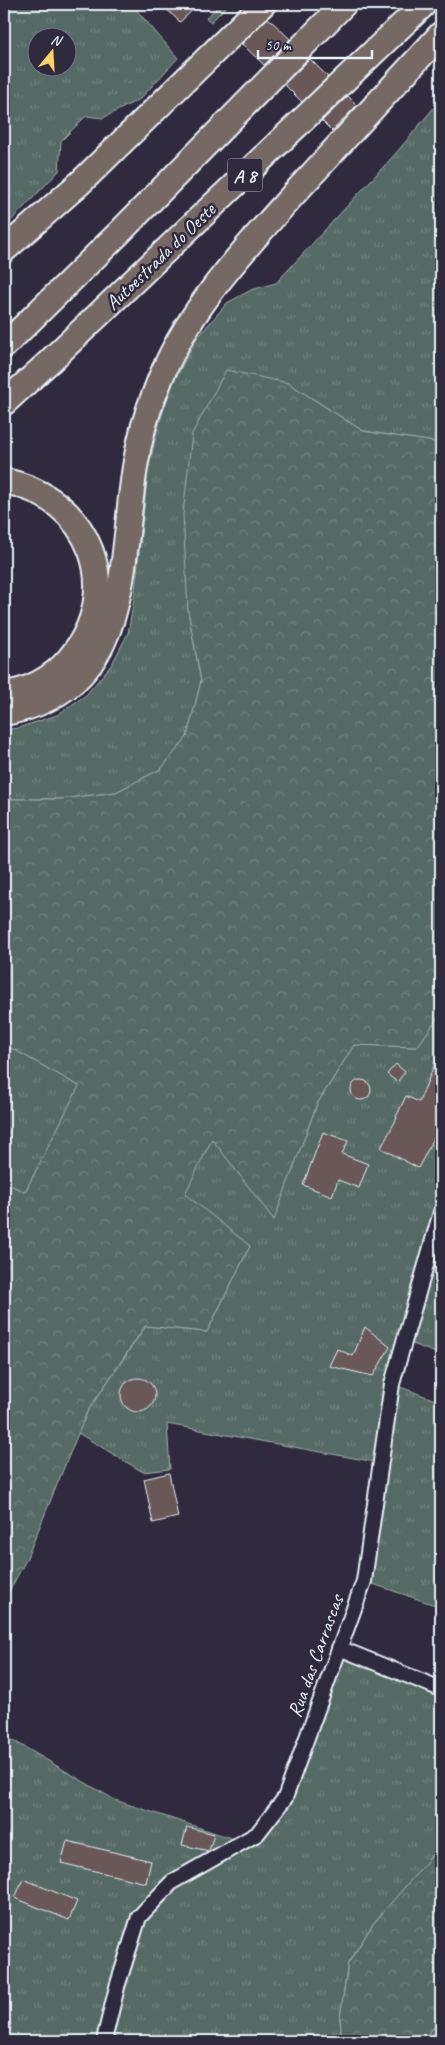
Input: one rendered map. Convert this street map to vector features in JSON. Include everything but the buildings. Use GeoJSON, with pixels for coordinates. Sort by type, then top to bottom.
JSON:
{"type":"FeatureCollection","features":[{"type":"Feature","properties":{"kind":"highway"},"geometry":{"type":"LineString","coordinates":[[4,250],[82,182],[263,4]]}},
{"type":"Feature","properties":{"kind":"highway","name":"A 8"},"geometry":{"type":"LineString","coordinates":[[4,346],[119,233],[344,4]]}},
{"type":"Feature","properties":{"kind":"highway","name":"Autoestrada do Oeste"},"geometry":{"type":"LineString","coordinates":[[4,403],[424,4]]}},
{"type":"Feature","properties":{"kind":"highway"},"geometry":{"type":"LineString","coordinates":[[4,713],[40,703],[70,685],[85,671],[98,653],[108,634],[119,591],[135,466],[147,414],[167,363],[190,323],[259,232],[441,34]]}},
{"type":"Feature","properties":{"kind":"highway"},"geometry":{"type":"LineString","coordinates":[[4,481],[38,490],[70,516],[91,549],[96,568],[97,587],[90,626],[77,650],[62,667],[45,680],[28,688],[4,694]]}},
{"type":"Feature","properties":{"kind":"street","name":"Rua das Carrascas"},"geometry":{"type":"LineString","coordinates":[[106,2041],[105,2036],[117,1987],[140,1917],[172,1882],[257,1834],[285,1798],[364,1581],[392,1384],[441,1212]]}},
{"type":"Feature","properties":{"kind":"street"},"geometry":{"type":"LineString","coordinates":[[339,1648],[441,1689]]}},
{"type":"Feature","properties":{"kind":"green space"},"geometry":{"type":"Polygon","coordinates":[[[4,4],[136,4],[134,7],[178,58],[140,99],[103,118],[86,116],[61,141],[59,171],[4,228],[4,4]]]}},
{"type":"Feature","properties":{"kind":"green space"},"geometry":{"type":"Polygon","coordinates":[[[220,4],[229,4],[211,22],[206,18],[220,4]]]}},
{"type":"Feature","properties":{"kind":"green space"},"geometry":{"type":"Polygon","coordinates":[[[441,99],[441,443],[363,431],[288,383],[188,611],[201,681],[187,737],[161,769],[116,792],[61,799],[4,799],[4,730],[18,728],[57,715],[86,695],[112,664],[128,633],[134,599],[148,471],[157,431],[171,387],[197,338],[227,303],[251,290],[276,283],[397,152],[441,99]]]}},
{"type":"Feature","properties":{"kind":"green space"},"geometry":{"type":"Polygon","coordinates":[[[226,370],[288,383],[363,431],[441,443],[441,1013],[417,1047],[354,1045],[317,1104],[274,1220],[212,1139],[185,1194],[250,1246],[207,1332],[145,1326],[87,1412],[26,1560],[4,1601],[4,1182],[25,1192],[79,1086],[4,1044],[4,799],[61,799],[116,792],[161,769],[187,737],[201,681],[188,611],[183,514],[192,434],[226,370]]]}},
{"type":"Feature","properties":{"kind":"green space"},"geometry":{"type":"Polygon","coordinates":[[[441,1013],[441,1355],[405,1341],[392,1384],[441,1402],[441,1607],[364,1581],[381,1463],[167,1424],[170,1469],[143,1472],[78,1433],[87,1412],[146,1326],[207,1332],[250,1246],[184,1194],[212,1139],[274,1219],[317,1104],[354,1045],[417,1047],[441,1013]]]}},
{"type":"Feature","properties":{"kind":"green space"},"geometry":{"type":"Polygon","coordinates":[[[4,1044],[80,1086],[25,1192],[4,1182],[4,1044]]]}},
{"type":"Feature","properties":{"kind":"green space"},"geometry":{"type":"Polygon","coordinates":[[[339,1648],[441,1689],[441,1845],[373,1924],[348,1963],[340,2018],[342,2041],[4,2041],[4,1735],[115,1800],[243,1842],[285,1798],[339,1648]]]}},
{"type":"Feature","properties":{"kind":"green space"},"geometry":{"type":"Polygon","coordinates":[[[441,1845],[441,2018],[423,2041],[342,2041],[340,2018],[348,1964],[373,1924],[441,1845]]]}},
{"type":"Feature","properties":{"kind":"green space"},"geometry":{"type":"Polygon","coordinates":[[[441,2018],[441,2041],[423,2041],[441,2018]]]}}]}
